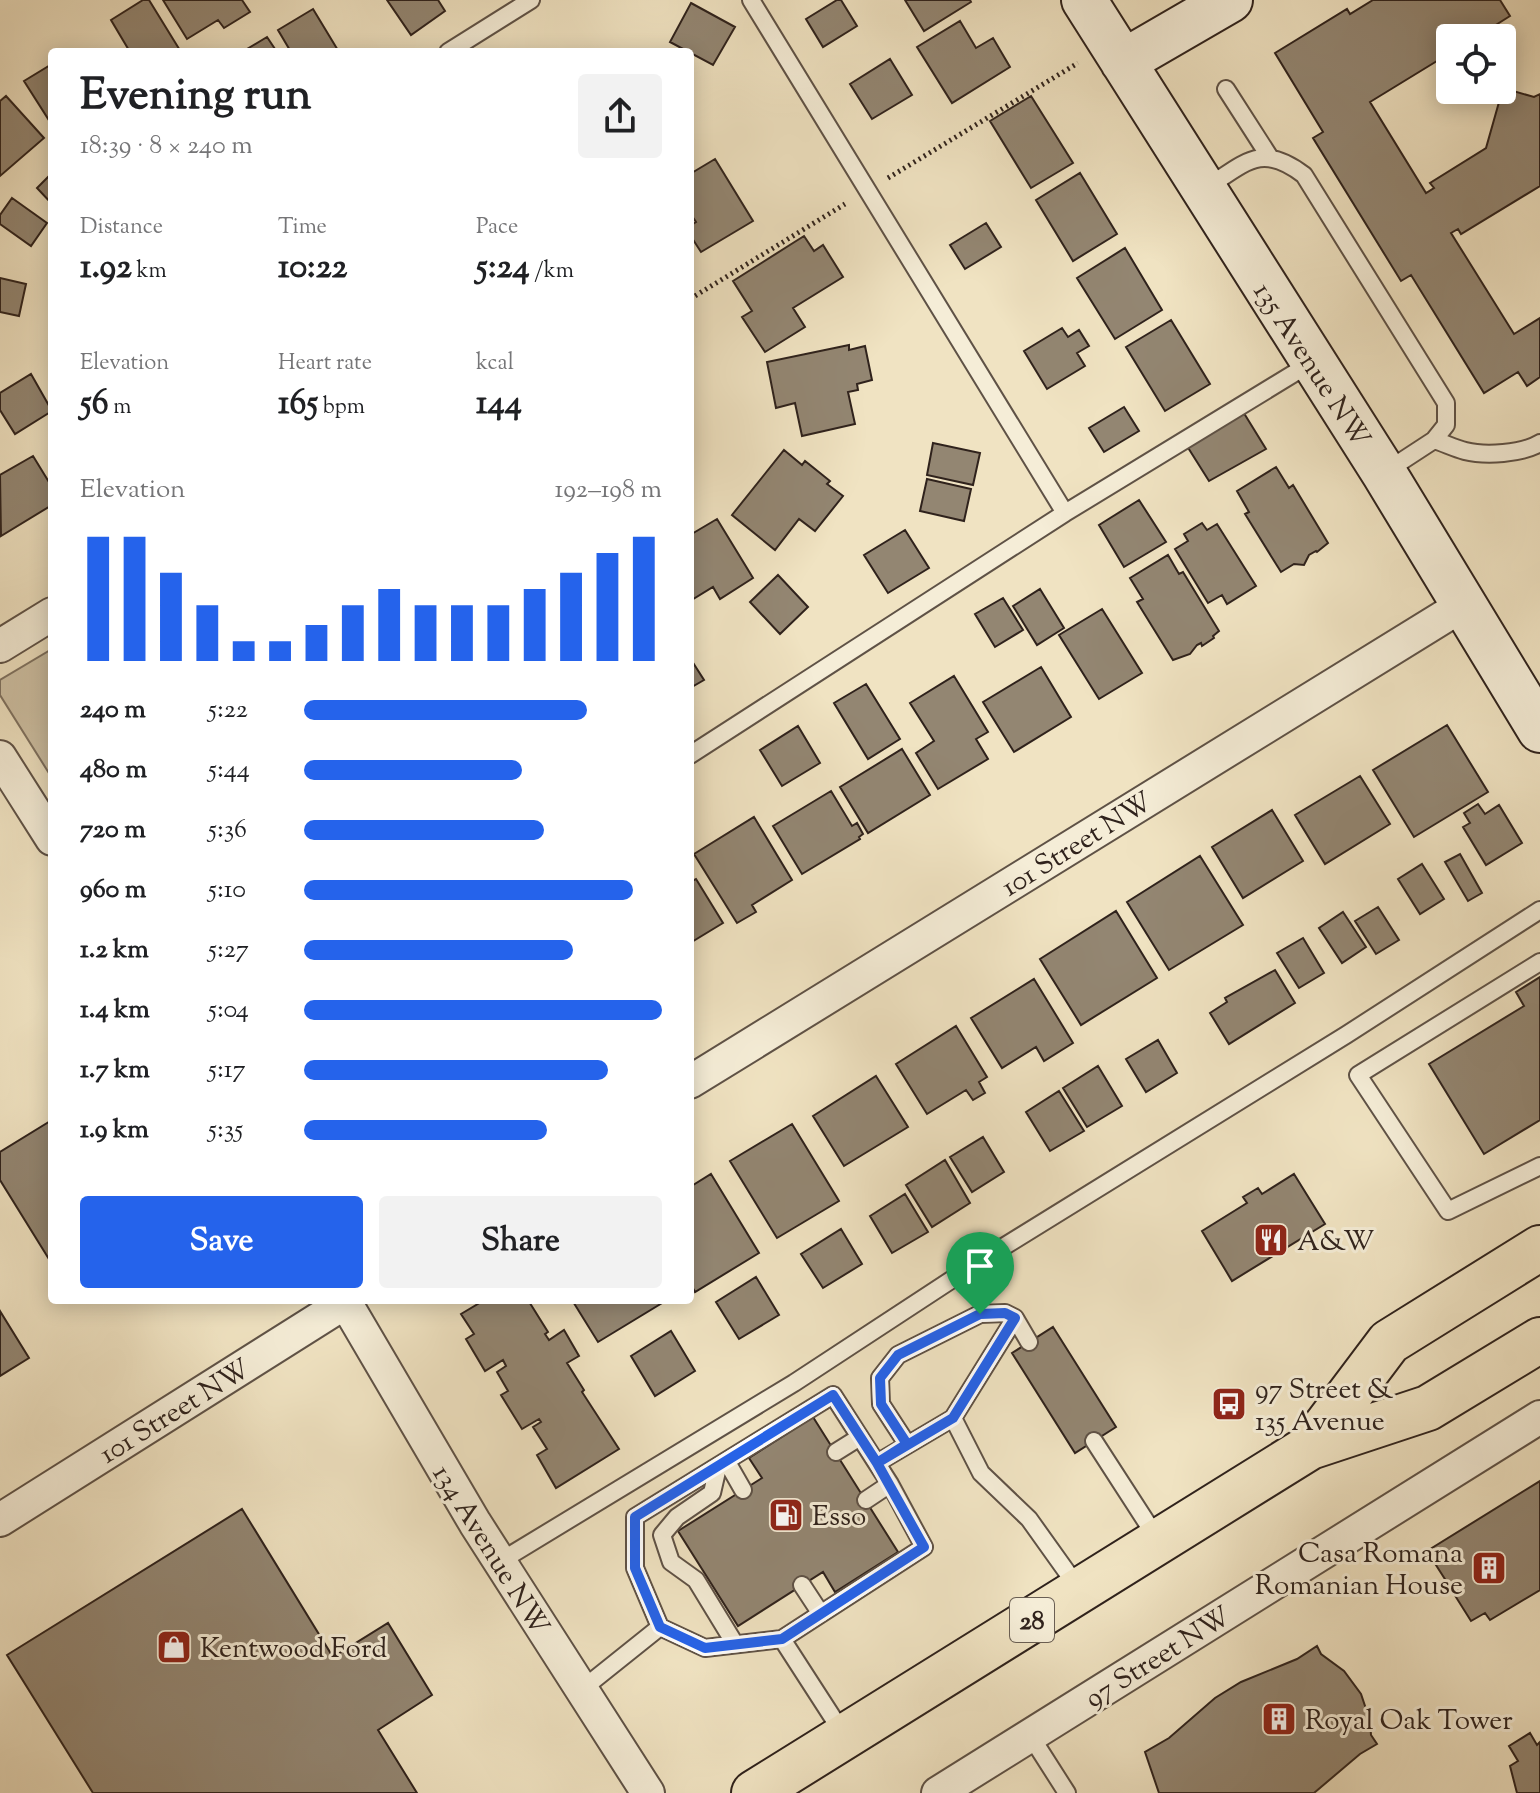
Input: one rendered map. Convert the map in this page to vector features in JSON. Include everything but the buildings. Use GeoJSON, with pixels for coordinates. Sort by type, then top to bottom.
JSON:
{"type":"FeatureCollection","features":[{"type":"Feature","properties":{"kind":"main road"},"geometry":{"type":"LineString","coordinates":[[1310,1447],[1389,1342],[1540,1248]]}},
{"type":"Feature","properties":{"kind":"main road"},"geometry":{"type":"LineString","coordinates":[[1310,1447],[1428,1408],[1540,1340]]}},
{"type":"Feature","properties":{"kind":"main road","name":"28"},"geometry":{"type":"LineString","coordinates":[[754,1793],[1310,1447]]}},
{"type":"Feature","properties":{"kind":"street","name":"135 Avenue NW"},"geometry":{"type":"LineString","coordinates":[[1084,0],[1384,473],[1540,730]]}},
{"type":"Feature","properties":{"kind":"street"},"geometry":{"type":"LineString","coordinates":[[1123,62],[1230,0]]}},
{"type":"Feature","properties":{"kind":"street","name":"101 Street NW"},"geometry":{"type":"LineString","coordinates":[[694,1080],[1463,605]]}},
{"type":"Feature","properties":{"kind":"street"},"geometry":{"type":"LineString","coordinates":[[0,646],[48,616]]}},
{"type":"Feature","properties":{"kind":"street"},"geometry":{"type":"LineString","coordinates":[[0,757],[48,831]]}},
{"type":"Feature","properties":{"kind":"street","name":"101 Street NW"},"geometry":{"type":"LineString","coordinates":[[0,1520],[341,1304]]}},
{"type":"Feature","properties":{"kind":"street","name":"134 Avenue NW"},"geometry":{"type":"LineString","coordinates":[[348,1304],[499,1562],[648,1793]]}},
{"type":"Feature","properties":{"kind":"street","name":"97 Street NW"},"geometry":{"type":"LineString","coordinates":[[938,1793],[1540,1417]]}},
{"type":"Feature","properties":{"kind":"lane"},"geometry":{"type":"LineString","coordinates":[[454,48],[531,0]]}},
{"type":"Feature","properties":{"kind":"lane"},"geometry":{"type":"LineString","coordinates":[[751,0],[1065,513]]}},
{"type":"Feature","properties":{"kind":"lane"},"geometry":{"type":"LineString","coordinates":[[1226,89],[1269,156]]}},
{"type":"Feature","properties":{"kind":"lane"},"geometry":{"type":"LineString","coordinates":[[1203,190],[1248,161],[1269,156],[1286,161],[1304,175],[1446,403],[1446,425],[1434,440],[1384,473]]}},
{"type":"Feature","properties":{"kind":"lane"},"geometry":{"type":"LineString","coordinates":[[694,752],[1065,513],[1311,362]]}},
{"type":"Feature","properties":{"kind":"lane"},"geometry":{"type":"LineString","coordinates":[[1434,440],[1478,452],[1501,452],[1534,447],[1540,443]]}},
{"type":"Feature","properties":{"kind":"lane"},"geometry":{"type":"LineString","coordinates":[[499,1562],[794,1383],[974,1265],[1333,1043],[1540,910]]}},
{"type":"Feature","properties":{"kind":"lane"},"geometry":{"type":"LineString","coordinates":[[1540,962],[1358,1075],[1448,1211],[1540,1166]]}},
{"type":"Feature","properties":{"kind":"lane"},"geometry":{"type":"LineString","coordinates":[[907,1444],[881,1404],[880,1378],[898,1355],[980,1314],[1005,1313],[1015,1318],[1029,1342]]}},
{"type":"Feature","properties":{"kind":"lane"},"geometry":{"type":"LineString","coordinates":[[877,1463],[953,1418],[1015,1318]]}},
{"type":"Feature","properties":{"kind":"lane"},"geometry":{"type":"LineString","coordinates":[[833,1395],[860,1437],[924,1547],[782,1639],[705,1648],[660,1627],[635,1568],[635,1517],[833,1395]]}},
{"type":"Feature","properties":{"kind":"lane"},"geometry":{"type":"LineString","coordinates":[[953,1418],[981,1473],[1029,1519],[1080,1590]]}},
{"type":"Feature","properties":{"kind":"lane"},"geometry":{"type":"LineString","coordinates":[[836,1452],[860,1437]]}},
{"type":"Feature","properties":{"kind":"lane"},"geometry":{"type":"LineString","coordinates":[[1094,1441],[1159,1541]]}},
{"type":"Feature","properties":{"kind":"lane"},"geometry":{"type":"LineString","coordinates":[[722,1465],[743,1490]]}},
{"type":"Feature","properties":{"kind":"lane"},"geometry":{"type":"LineString","coordinates":[[722,1465],[712,1493],[677,1517],[662,1535],[671,1562],[696,1580],[735,1644]]}},
{"type":"Feature","properties":{"kind":"lane"},"geometry":{"type":"LineString","coordinates":[[866,1500],[890,1484]]}},
{"type":"Feature","properties":{"kind":"lane"},"geometry":{"type":"LineString","coordinates":[[802,1585],[821,1614]]}},
{"type":"Feature","properties":{"kind":"lane"},"geometry":{"type":"LineString","coordinates":[[580,1691],[660,1627]]}},
{"type":"Feature","properties":{"kind":"lane"},"geometry":{"type":"LineString","coordinates":[[782,1639],[845,1737]]}},
{"type":"Feature","properties":{"kind":"lane"},"geometry":{"type":"LineString","coordinates":[[1030,1735],[1067,1793]]}},
{"type":"Feature","properties":{"kind":"path"},"geometry":{"type":"LineString","coordinates":[[694,297],[1079,63],[1123,62]]}},
{"type":"Feature","properties":{"kind":"shaded area"},"geometry":{"type":"Polygon","coordinates":[[[48,651],[48,772],[0,695],[0,680],[48,651]]]}},
{"type":"Feature","properties":{"kind":"place","name":"A&W"},"geometry":{"type":"Point","coordinates":[1271,1240]}},
{"type":"Feature","properties":{"kind":"place","name":"97 Street & 135 Avenue"},"geometry":{"type":"Point","coordinates":[1229,1404]}},
{"type":"Feature","properties":{"kind":"place","name":"Esso"},"geometry":{"type":"Point","coordinates":[786,1515]}},
{"type":"Feature","properties":{"kind":"place","name":"Casa Romana Romanian House"},"geometry":{"type":"Point","coordinates":[1489,1568]}},
{"type":"Feature","properties":{"kind":"place","name":"Kentwood Ford"},"geometry":{"type":"Point","coordinates":[174,1647]}},
{"type":"Feature","properties":{"kind":"place","name":"Royal Oak Tower"},"geometry":{"type":"Point","coordinates":[1279,1719]}},
{"type":"Feature","properties":{"kind":"route"},"geometry":{"type":"LineString","coordinates":[[980,1314],[898,1355],[880,1378],[881,1404],[907,1444],[877,1463],[924,1547],[782,1639],[705,1648],[660,1627],[635,1568],[635,1517],[833,1395],[877,1463],[953,1418],[1015,1318],[1005,1313],[980,1314]]}}]}
